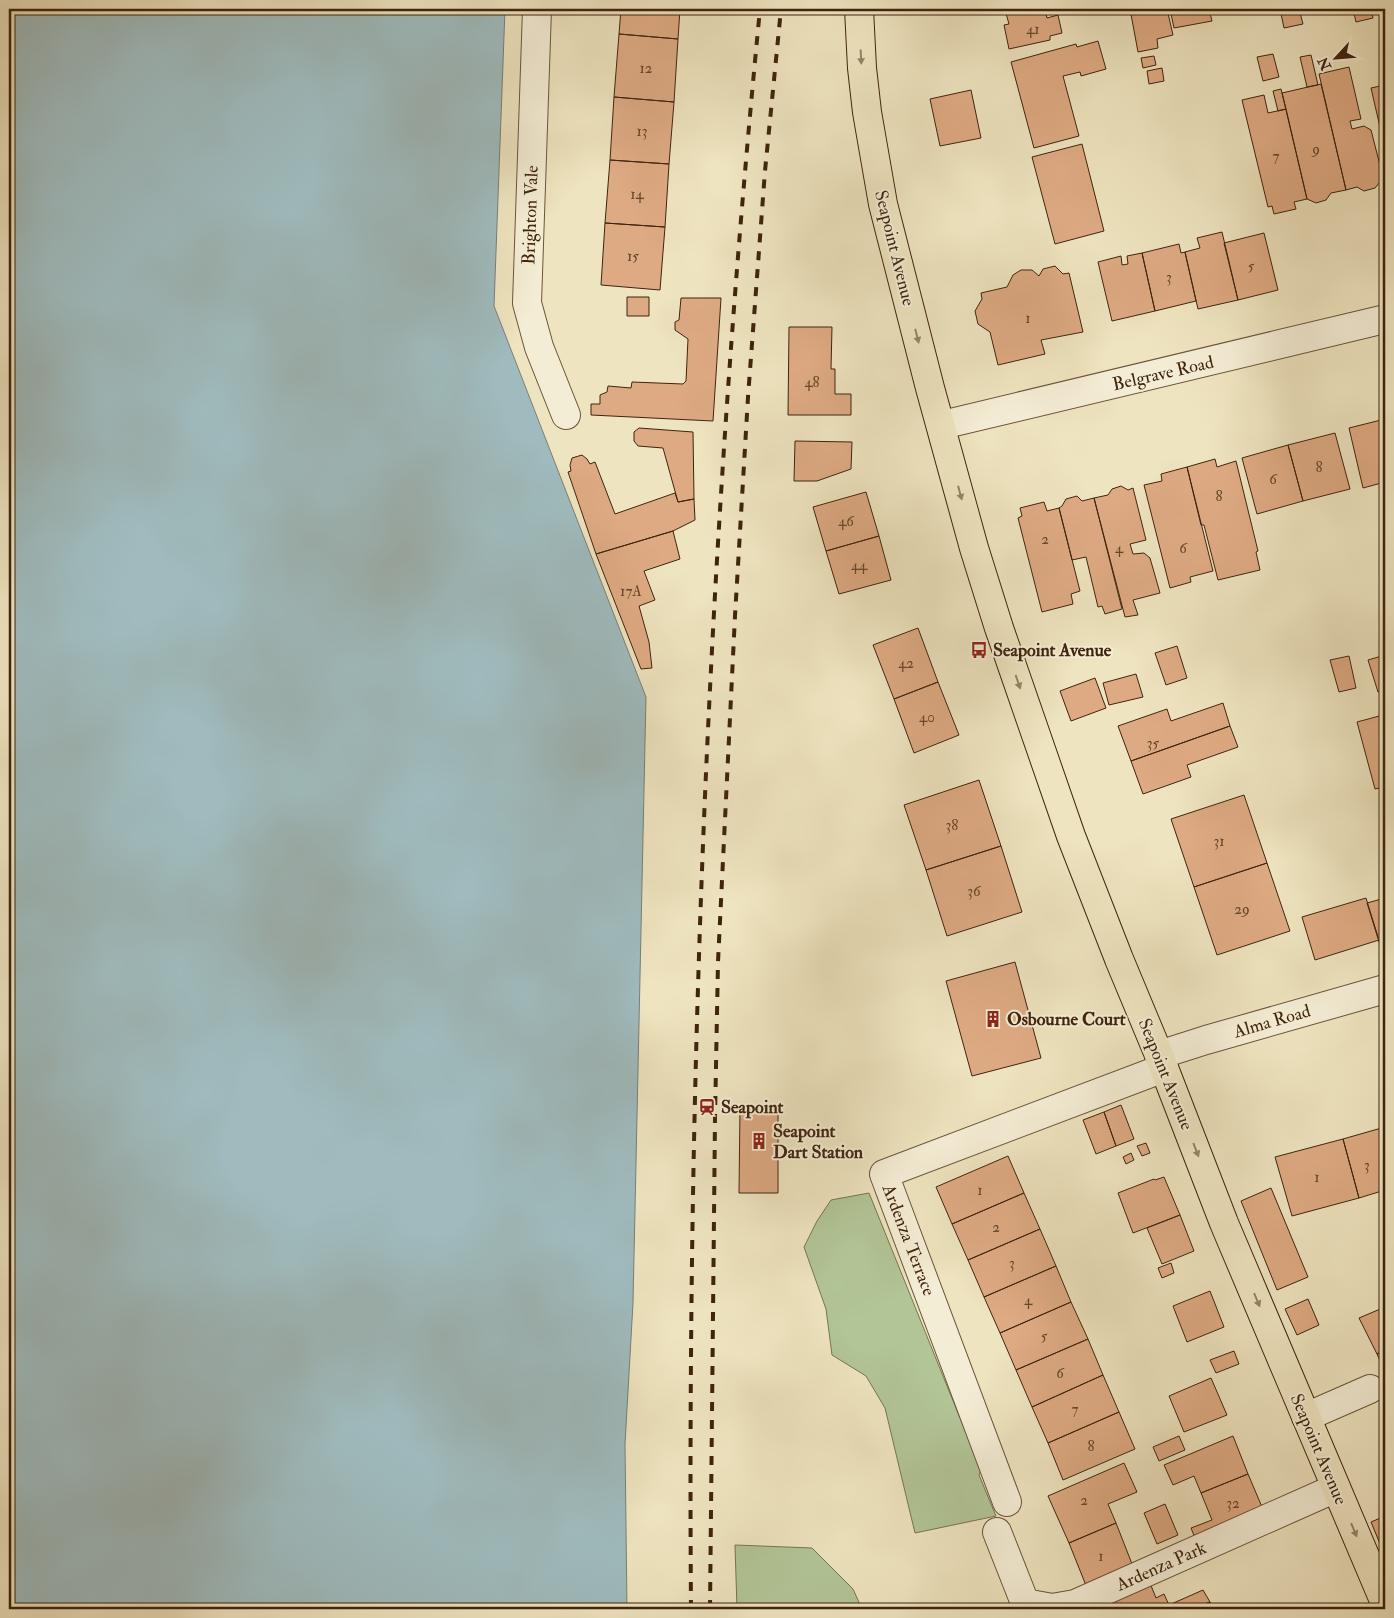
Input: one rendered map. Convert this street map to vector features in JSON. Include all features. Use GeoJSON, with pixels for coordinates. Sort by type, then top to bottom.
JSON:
{"type":"FeatureCollection","features":[{"type":"Feature","properties":{"kind":"highway","name":"Seapoint Avenue"},"geometry":{"type":"LineString","coordinates":[[859,9],[862,68],[874,157],[884,204],[930,388],[942,425],[974,548],[999,628],[1071,836],[1119,959],[1162,1062],[1224,1223],[1385,1603]]}},
{"type":"Feature","properties":{"kind":"street","name":"Brighton Vale"},"geometry":{"type":"LineString","coordinates":[[537,9],[527,303],[539,347],[566,415]]}},
{"type":"Feature","properties":{"kind":"street","name":"Belgrave Road"},"geometry":{"type":"LineString","coordinates":[[942,425],[1385,320]]}},
{"type":"Feature","properties":{"kind":"street","name":"Alma Road"},"geometry":{"type":"LineString","coordinates":[[1162,1062],[1206,1040],[1385,989]]}},
{"type":"Feature","properties":{"kind":"street","name":"Ardenza Terrace"},"geometry":{"type":"LineString","coordinates":[[1008,1502],[884,1174],[1162,1062]]}},
{"type":"Feature","properties":{"kind":"street"},"geometry":{"type":"LineString","coordinates":[[1306,1417],[1370,1389]]}},
{"type":"Feature","properties":{"kind":"street","name":"Ardenza Park"},"geometry":{"type":"LineString","coordinates":[[997,1532],[1025,1602],[1052,1608],[1075,1604],[1336,1488]]}},
{"type":"Feature","properties":{"kind":"green space"},"geometry":{"type":"Polygon","coordinates":[[[869,1193],[981,1470],[979,1475],[996,1516],[915,1533],[885,1408],[866,1376],[832,1355],[826,1309],[804,1247],[817,1221],[831,1200],[869,1193]]]}},
{"type":"Feature","properties":{"kind":"green space"},"geometry":{"type":"Polygon","coordinates":[[[735,1545],[812,1548],[853,1589],[862,1609],[737,1609],[735,1545]]]}},
{"type":"Feature","properties":{"kind":"water"},"geometry":{"type":"Polygon","coordinates":[[[9,9],[505,9],[494,306],[646,697],[633,1303],[625,1444],[627,1609],[9,1609],[9,9]]]}},
{"type":"Feature","properties":{"kind":"building"},"geometry":{"type":"Polygon","coordinates":[[[621,9],[680,9],[678,39],[619,34],[621,9]]]}},
{"type":"Feature","properties":{"kind":"building"},"geometry":{"type":"Polygon","coordinates":[[[893,9],[937,9],[937,14],[893,14],[893,9]]]}},
{"type":"Feature","properties":{"kind":"building"},"geometry":{"type":"Polygon","coordinates":[[[1045,9],[1047,18],[1058,15],[1062,33],[1050,36],[1050,40],[1009,49],[1004,25],[1009,24],[1005,10],[1045,9]]]}},
{"type":"Feature","properties":{"kind":"building"},"geometry":{"type":"Polygon","coordinates":[[[1130,9],[1167,9],[1173,35],[1157,39],[1158,48],[1138,52],[1130,9]]]}},
{"type":"Feature","properties":{"kind":"building"},"geometry":{"type":"Polygon","coordinates":[[[1170,9],[1209,9],[1212,21],[1174,28],[1170,9]]]}},
{"type":"Feature","properties":{"kind":"building"},"geometry":{"type":"Polygon","coordinates":[[[1280,9],[1299,9],[1303,24],[1284,28],[1280,9]]]}},
{"type":"Feature","properties":{"kind":"building"},"geometry":{"type":"Polygon","coordinates":[[[1353,9],[1371,9],[1373,18],[1356,22],[1353,9]]]}},
{"type":"Feature","properties":{"kind":"building"},"geometry":{"type":"Polygon","coordinates":[[[619,34],[678,39],[674,102],[614,97],[619,34]]]}},
{"type":"Feature","properties":{"kind":"building"},"geometry":{"type":"Polygon","coordinates":[[[1098,41],[1106,69],[1081,76],[1080,72],[1063,76],[1079,136],[1034,148],[1011,62],[1076,44],[1077,47],[1098,41]]]}},
{"type":"Feature","properties":{"kind":"building"},"geometry":{"type":"Polygon","coordinates":[[[1273,54],[1279,77],[1263,81],[1257,57],[1273,54]]]}},
{"type":"Feature","properties":{"kind":"building"},"geometry":{"type":"Polygon","coordinates":[[[1311,55],[1318,85],[1307,87],[1300,57],[1311,55]]]}},
{"type":"Feature","properties":{"kind":"building"},"geometry":{"type":"Polygon","coordinates":[[[1154,56],[1156,65],[1143,68],[1141,58],[1154,56]]]}},
{"type":"Feature","properties":{"kind":"building"},"geometry":{"type":"Polygon","coordinates":[[[1349,67],[1361,119],[1350,121],[1352,129],[1364,126],[1371,130],[1384,181],[1380,182],[1375,188],[1364,191],[1357,187],[1346,190],[1319,74],[1349,67]]]}},
{"type":"Feature","properties":{"kind":"building"},"geometry":{"type":"Polygon","coordinates":[[[1162,68],[1164,81],[1149,84],[1147,71],[1162,68]]]}},
{"type":"Feature","properties":{"kind":"building"},"geometry":{"type":"Polygon","coordinates":[[[1321,84],[1346,190],[1331,193],[1326,200],[1316,203],[1307,199],[1282,93],[1321,84]]]}},
{"type":"Feature","properties":{"kind":"building"},"geometry":{"type":"Polygon","coordinates":[[[1385,85],[1385,149],[1371,88],[1385,85]]]}},
{"type":"Feature","properties":{"kind":"building"},"geometry":{"type":"Polygon","coordinates":[[[1281,89],[1286,109],[1278,111],[1273,91],[1281,89]]]}},
{"type":"Feature","properties":{"kind":"building"},"geometry":{"type":"Polygon","coordinates":[[[971,90],[981,138],[940,146],[930,99],[971,90]]]}},
{"type":"Feature","properties":{"kind":"building"},"geometry":{"type":"Polygon","coordinates":[[[1264,95],[1268,113],[1286,109],[1307,199],[1294,202],[1296,209],[1274,214],[1272,206],[1268,207],[1242,100],[1264,95]]]}},
{"type":"Feature","properties":{"kind":"building"},"geometry":{"type":"Polygon","coordinates":[[[614,97],[674,102],[669,164],[610,160],[614,97]]]}},
{"type":"Feature","properties":{"kind":"building"},"geometry":{"type":"Polygon","coordinates":[[[1082,144],[1104,231],[1055,244],[1032,157],[1082,144]]]}},
{"type":"Feature","properties":{"kind":"building"},"geometry":{"type":"Polygon","coordinates":[[[610,160],[669,164],[665,227],[605,223],[610,160]]]}},
{"type":"Feature","properties":{"kind":"building"},"geometry":{"type":"Polygon","coordinates":[[[605,223],[665,227],[660,290],[601,285],[605,223]]]}},
{"type":"Feature","properties":{"kind":"building"},"geometry":{"type":"Polygon","coordinates":[[[1222,232],[1238,300],[1198,309],[1185,252],[1200,248],[1197,238],[1222,232]]]}},
{"type":"Feature","properties":{"kind":"building"},"geometry":{"type":"Polygon","coordinates":[[[1264,233],[1278,290],[1238,300],[1224,243],[1264,233]]]}},
{"type":"Feature","properties":{"kind":"building"},"geometry":{"type":"Polygon","coordinates":[[[1179,244],[1181,253],[1185,252],[1196,301],[1155,311],[1142,253],[1179,244]]]}},
{"type":"Feature","properties":{"kind":"building"},"geometry":{"type":"Polygon","coordinates":[[[1142,253],[1155,311],[1112,321],[1098,262],[1121,256],[1122,265],[1128,264],[1127,256],[1142,253]]]}},
{"type":"Feature","properties":{"kind":"building"},"geometry":{"type":"Polygon","coordinates":[[[1055,266],[1063,274],[1069,273],[1083,332],[1041,340],[1045,354],[998,365],[990,332],[978,324],[975,311],[982,299],[981,293],[1007,287],[1013,275],[1021,270],[1032,270],[1039,276],[1043,269],[1055,266]]]}},
{"type":"Feature","properties":{"kind":"building"},"geometry":{"type":"Polygon","coordinates":[[[627,297],[649,297],[649,316],[627,316],[627,297]]]}},
{"type":"Feature","properties":{"kind":"building"},"geometry":{"type":"Polygon","coordinates":[[[681,298],[721,298],[713,421],[591,415],[591,404],[600,404],[600,395],[607,392],[608,386],[631,388],[632,382],[683,384],[686,381],[688,339],[675,330],[675,322],[679,320],[681,298]]]}},
{"type":"Feature","properties":{"kind":"building"},"geometry":{"type":"Polygon","coordinates":[[[789,327],[832,327],[831,369],[835,369],[835,394],[851,394],[851,415],[788,415],[789,327]]]}},
{"type":"Feature","properties":{"kind":"building"},"geometry":{"type":"Polygon","coordinates":[[[1381,420],[1385,437],[1385,482],[1363,488],[1349,428],[1381,420]]]}},
{"type":"Feature","properties":{"kind":"building"},"geometry":{"type":"Polygon","coordinates":[[[639,428],[693,432],[694,499],[678,502],[663,448],[638,446],[634,441],[634,432],[639,428]]]}},
{"type":"Feature","properties":{"kind":"building"},"geometry":{"type":"Polygon","coordinates":[[[1335,433],[1350,489],[1303,501],[1288,445],[1335,433]]]}},
{"type":"Feature","properties":{"kind":"building"},"geometry":{"type":"Polygon","coordinates":[[[795,441],[852,442],[851,469],[817,481],[794,481],[795,441]]]}},
{"type":"Feature","properties":{"kind":"building"},"geometry":{"type":"Polygon","coordinates":[[[1288,445],[1303,501],[1257,514],[1242,458],[1288,445]]]}},
{"type":"Feature","properties":{"kind":"building"},"geometry":{"type":"Polygon","coordinates":[[[582,455],[590,464],[595,462],[615,514],[675,493],[678,502],[694,499],[695,520],[673,531],[596,554],[568,472],[571,471],[572,458],[582,455]]]}},
{"type":"Feature","properties":{"kind":"building"},"geometry":{"type":"Polygon","coordinates":[[[1215,459],[1217,467],[1236,461],[1258,551],[1256,552],[1260,570],[1218,580],[1204,525],[1201,525],[1187,467],[1215,459]]]}},
{"type":"Feature","properties":{"kind":"building"},"geometry":{"type":"Polygon","coordinates":[[[1187,467],[1213,571],[1190,577],[1191,582],[1170,588],[1144,485],[1162,481],[1161,474],[1187,467]]]}},
{"type":"Feature","properties":{"kind":"building"},"geometry":{"type":"Polygon","coordinates":[[[1121,486],[1128,490],[1133,488],[1146,540],[1130,544],[1133,554],[1144,553],[1150,558],[1160,593],[1133,600],[1138,615],[1125,617],[1094,498],[1108,495],[1112,489],[1121,486]]]}},
{"type":"Feature","properties":{"kind":"building"},"geometry":{"type":"Polygon","coordinates":[[[866,492],[879,536],[826,551],[813,507],[866,492]]]}},
{"type":"Feature","properties":{"kind":"building"},"geometry":{"type":"Polygon","coordinates":[[[1077,496],[1082,501],[1094,498],[1122,609],[1105,614],[1102,606],[1098,607],[1086,557],[1072,560],[1059,508],[1066,499],[1077,496]]]}},
{"type":"Feature","properties":{"kind":"building"},"geometry":{"type":"Polygon","coordinates":[[[1044,502],[1047,511],[1059,508],[1080,591],[1071,594],[1073,604],[1042,612],[1018,518],[1022,516],[1020,508],[1044,502]]]}},
{"type":"Feature","properties":{"kind":"building"},"geometry":{"type":"Polygon","coordinates":[[[673,531],[680,559],[644,571],[655,600],[639,606],[649,642],[652,668],[641,669],[596,554],[673,531]]]}},
{"type":"Feature","properties":{"kind":"building"},"geometry":{"type":"Polygon","coordinates":[[[879,536],[891,580],[839,594],[826,551],[879,536]]]}},
{"type":"Feature","properties":{"kind":"building"},"geometry":{"type":"Polygon","coordinates":[[[918,628],[938,682],[894,699],[873,645],[918,628]]]}},
{"type":"Feature","properties":{"kind":"building"},"geometry":{"type":"Polygon","coordinates":[[[1177,646],[1187,678],[1166,685],[1155,653],[1177,646]]]}},
{"type":"Feature","properties":{"kind":"building"},"geometry":{"type":"Polygon","coordinates":[[[1385,655],[1385,690],[1378,692],[1368,660],[1385,655]]]}},
{"type":"Feature","properties":{"kind":"building"},"geometry":{"type":"Polygon","coordinates":[[[1349,656],[1356,688],[1339,692],[1330,660],[1349,656]]]}},
{"type":"Feature","properties":{"kind":"building"},"geometry":{"type":"Polygon","coordinates":[[[1136,674],[1143,697],[1109,705],[1103,683],[1136,674]]]}},
{"type":"Feature","properties":{"kind":"building"},"geometry":{"type":"Polygon","coordinates":[[[1095,678],[1106,708],[1071,721],[1060,691],[1095,678]]]}},
{"type":"Feature","properties":{"kind":"building"},"geometry":{"type":"Polygon","coordinates":[[[938,682],[959,735],[914,753],[894,699],[938,682]]]}},
{"type":"Feature","properties":{"kind":"building"},"geometry":{"type":"Polygon","coordinates":[[[1223,703],[1230,726],[1131,761],[1118,726],[1167,709],[1171,721],[1223,703]]]}},
{"type":"Feature","properties":{"kind":"building"},"geometry":{"type":"Polygon","coordinates":[[[1383,715],[1385,724],[1385,787],[1375,789],[1357,722],[1383,715]]]}},
{"type":"Feature","properties":{"kind":"building"},"geometry":{"type":"Polygon","coordinates":[[[1230,726],[1238,747],[1187,765],[1191,777],[1143,794],[1131,761],[1230,726]]]}},
{"type":"Feature","properties":{"kind":"building"},"geometry":{"type":"Polygon","coordinates":[[[979,780],[1001,846],[926,870],[904,805],[979,780]]]}},
{"type":"Feature","properties":{"kind":"building"},"geometry":{"type":"Polygon","coordinates":[[[1244,795],[1267,863],[1194,887],[1171,819],[1244,795]]]}},
{"type":"Feature","properties":{"kind":"building"},"geometry":{"type":"Polygon","coordinates":[[[1001,846],[1022,912],[947,936],[926,870],[1001,846]]]}},
{"type":"Feature","properties":{"kind":"building"},"geometry":{"type":"Polygon","coordinates":[[[1267,863],[1290,931],[1217,955],[1194,887],[1267,863]]]}},
{"type":"Feature","properties":{"kind":"building"},"geometry":{"type":"Polygon","coordinates":[[[1366,898],[1379,940],[1315,960],[1302,917],[1366,898]]]}},
{"type":"Feature","properties":{"kind":"building"},"geometry":{"type":"Polygon","coordinates":[[[1385,898],[1385,943],[1380,945],[1367,903],[1385,898]]]}},
{"type":"Feature","properties":{"kind":"building","name":"Osbourne Court"},"geometry":{"type":"Polygon","coordinates":[[[1015,962],[1041,1058],[972,1076],[946,981],[1015,962]]]}},
{"type":"Feature","properties":{"kind":"building"},"geometry":{"type":"Polygon","coordinates":[[[1121,1105],[1134,1139],[1116,1146],[1104,1112],[1121,1105]]]}},
{"type":"Feature","properties":{"kind":"building","name":"Seapoint Dart Station"},"geometry":{"type":"Polygon","coordinates":[[[740,1108],[778,1108],[778,1193],[739,1193],[740,1108]]]}},
{"type":"Feature","properties":{"kind":"building"},"geometry":{"type":"Polygon","coordinates":[[[1104,1112],[1116,1146],[1096,1154],[1083,1120],[1104,1112]]]}},
{"type":"Feature","properties":{"kind":"building"},"geometry":{"type":"Polygon","coordinates":[[[1385,1127],[1385,1190],[1359,1198],[1343,1139],[1385,1127]]]}},
{"type":"Feature","properties":{"kind":"building"},"geometry":{"type":"Polygon","coordinates":[[[1343,1139],[1359,1198],[1292,1216],[1275,1157],[1343,1139]]]}},
{"type":"Feature","properties":{"kind":"building"},"geometry":{"type":"Polygon","coordinates":[[[1146,1143],[1150,1153],[1142,1156],[1137,1146],[1146,1143]]]}},
{"type":"Feature","properties":{"kind":"building"},"geometry":{"type":"Polygon","coordinates":[[[1131,1153],[1134,1160],[1126,1164],[1123,1157],[1131,1153]]]}},
{"type":"Feature","properties":{"kind":"building"},"geometry":{"type":"Polygon","coordinates":[[[1008,1156],[1024,1193],[952,1224],[936,1187],[1008,1156]]]}},
{"type":"Feature","properties":{"kind":"building"},"geometry":{"type":"Polygon","coordinates":[[[1164,1177],[1180,1215],[1133,1233],[1118,1193],[1164,1177]]]}},
{"type":"Feature","properties":{"kind":"building"},"geometry":{"type":"Polygon","coordinates":[[[1271,1188],[1308,1277],[1277,1290],[1241,1201],[1271,1188]]]}},
{"type":"Feature","properties":{"kind":"building"},"geometry":{"type":"Polygon","coordinates":[[[1024,1193],[1040,1229],[968,1260],[952,1224],[1024,1193]]]}},
{"type":"Feature","properties":{"kind":"building"},"geometry":{"type":"Polygon","coordinates":[[[1180,1215],[1194,1251],[1162,1264],[1147,1228],[1180,1215]]]}},
{"type":"Feature","properties":{"kind":"building"},"geometry":{"type":"Polygon","coordinates":[[[1040,1229],[1056,1266],[984,1297],[968,1260],[1040,1229]]]}},
{"type":"Feature","properties":{"kind":"building"},"geometry":{"type":"Polygon","coordinates":[[[1171,1263],[1174,1273],[1162,1278],[1158,1268],[1171,1263]]]}},
{"type":"Feature","properties":{"kind":"building"},"geometry":{"type":"Polygon","coordinates":[[[1056,1266],[1071,1302],[1000,1333],[984,1297],[1056,1266]]]}},
{"type":"Feature","properties":{"kind":"building"},"geometry":{"type":"Polygon","coordinates":[[[1210,1291],[1224,1327],[1187,1342],[1173,1306],[1210,1291]]]}},
{"type":"Feature","properties":{"kind":"building"},"geometry":{"type":"Polygon","coordinates":[[[1308,1299],[1319,1325],[1297,1335],[1285,1309],[1308,1299]]]}},
{"type":"Feature","properties":{"kind":"building"},"geometry":{"type":"Polygon","coordinates":[[[1071,1302],[1088,1339],[1016,1370],[1000,1333],[1071,1302]]]}},
{"type":"Feature","properties":{"kind":"building"},"geometry":{"type":"Polygon","coordinates":[[[1385,1307],[1385,1350],[1377,1354],[1359,1318],[1385,1307]]]}},
{"type":"Feature","properties":{"kind":"building"},"geometry":{"type":"Polygon","coordinates":[[[1088,1339],[1103,1375],[1032,1407],[1016,1370],[1088,1339]]]}},
{"type":"Feature","properties":{"kind":"building"},"geometry":{"type":"Polygon","coordinates":[[[1385,1350],[1385,1372],[1377,1354],[1385,1350]]]}},
{"type":"Feature","properties":{"kind":"building"},"geometry":{"type":"Polygon","coordinates":[[[1234,1351],[1239,1364],[1216,1373],[1210,1360],[1234,1351]]]}},
{"type":"Feature","properties":{"kind":"building"},"geometry":{"type":"Polygon","coordinates":[[[1103,1375],[1119,1412],[1048,1443],[1032,1407],[1103,1375]]]}},
{"type":"Feature","properties":{"kind":"building"},"geometry":{"type":"Polygon","coordinates":[[[1211,1378],[1227,1415],[1184,1432],[1169,1396],[1211,1378]]]}},
{"type":"Feature","properties":{"kind":"building"},"geometry":{"type":"Polygon","coordinates":[[[1119,1412],[1135,1449],[1063,1480],[1048,1443],[1119,1412]]]}},
{"type":"Feature","properties":{"kind":"building"},"geometry":{"type":"Polygon","coordinates":[[[1179,1436],[1185,1450],[1159,1461],[1153,1447],[1179,1436]]]}},
{"type":"Feature","properties":{"kind":"building"},"geometry":{"type":"Polygon","coordinates":[[[1233,1436],[1248,1474],[1201,1493],[1194,1476],[1173,1485],[1164,1465],[1233,1436]]]}},
{"type":"Feature","properties":{"kind":"building"},"geometry":{"type":"Polygon","coordinates":[[[1124,1463],[1137,1492],[1108,1504],[1116,1523],[1069,1543],[1048,1496],[1124,1463]]]}},
{"type":"Feature","properties":{"kind":"building"},"geometry":{"type":"Polygon","coordinates":[[[1248,1474],[1265,1514],[1197,1543],[1191,1528],[1212,1520],[1201,1493],[1248,1474]]]}},
{"type":"Feature","properties":{"kind":"building"},"geometry":{"type":"Polygon","coordinates":[[[1165,1504],[1178,1535],[1157,1544],[1144,1513],[1165,1504]]]}},
{"type":"Feature","properties":{"kind":"building"},"geometry":{"type":"Polygon","coordinates":[[[1385,1516],[1385,1556],[1371,1522],[1385,1516]]]}},
{"type":"Feature","properties":{"kind":"building"},"geometry":{"type":"Polygon","coordinates":[[[1116,1523],[1134,1569],[1087,1588],[1069,1543],[1116,1523]]]}},
{"type":"Feature","properties":{"kind":"building"},"geometry":{"type":"Polygon","coordinates":[[[1150,1583],[1156,1598],[1164,1594],[1169,1605],[1203,1590],[1210,1602],[1191,1609],[1099,1609],[1098,1605],[1150,1583]]]}},
{"type":"Feature","properties":{"kind":"building"},"geometry":{"type":"Polygon","coordinates":[[[1210,1602],[1213,1609],[1191,1609],[1210,1602]]]}},
{"type":"Feature","properties":{"kind":"railway"},"geometry":{"type":"LineString","coordinates":[[691,1609],[693,1208],[704,808],[727,408],[742,208],[760,9]]}},
{"type":"Feature","properties":{"kind":"railway"},"geometry":{"type":"LineString","coordinates":[[710,1609],[718,962],[748,397],[765,171],[781,9]]}},
{"type":"Feature","properties":{"kind":"place","name":"Seapoint Avenue"},"geometry":{"type":"Point","coordinates":[979,650]}},
{"type":"Feature","properties":{"kind":"place","name":"Osbourne Court"},"geometry":{"type":"Point","coordinates":[993,1019]}},
{"type":"Feature","properties":{"kind":"place","name":"Seapoint"},"geometry":{"type":"Point","coordinates":[707,1107]}},
{"type":"Feature","properties":{"kind":"place","name":"Seapoint Dart Station"},"geometry":{"type":"Point","coordinates":[759,1141]}}]}
